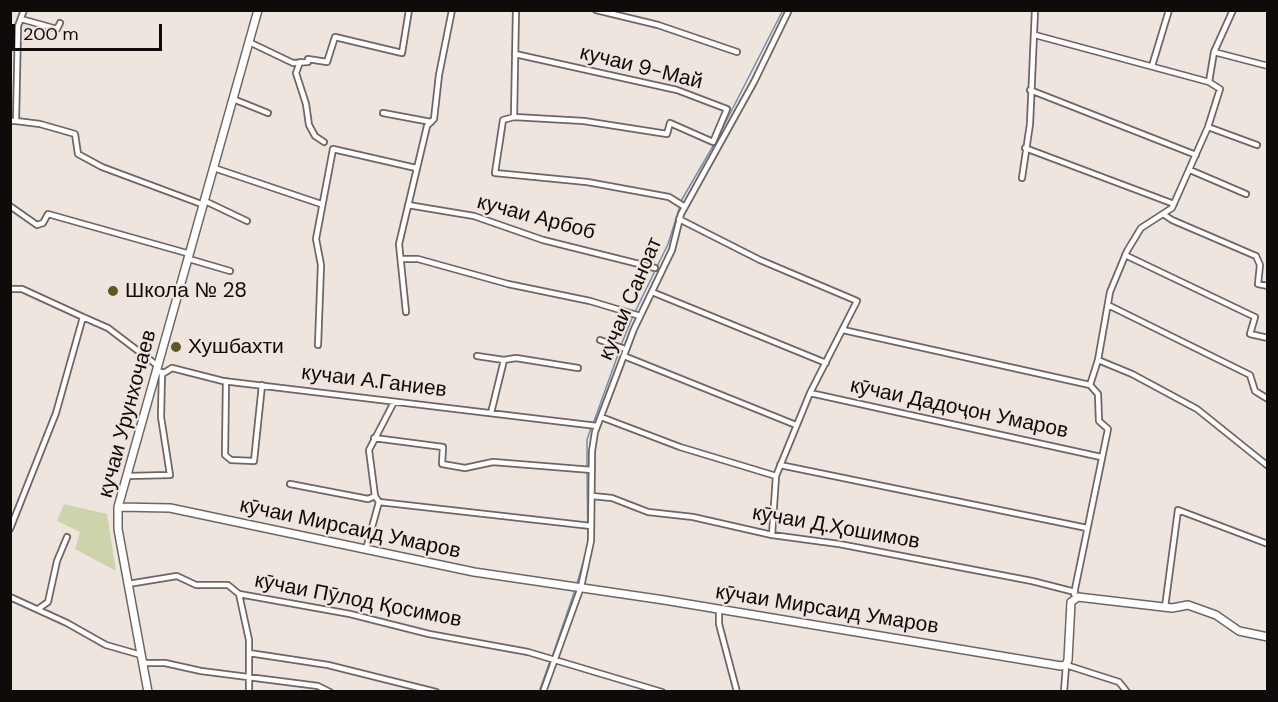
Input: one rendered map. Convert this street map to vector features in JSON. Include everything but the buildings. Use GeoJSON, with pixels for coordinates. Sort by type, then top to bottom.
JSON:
{"type":"FeatureCollection","features":[{"type":"Feature","properties":{"kind":"street"},"geometry":{"type":"LineString","coordinates":[[24,10],[17,52],[13,121],[40,124],[75,134],[78,154],[102,167],[204,203],[247,221]]}},
{"type":"Feature","properties":{"kind":"street","name":"кучаи Урунхочаев"},"geometry":{"type":"LineString","coordinates":[[148,692],[118,529],[118,507],[159,370],[258,10]]}},
{"type":"Feature","properties":{"kind":"street"},"geometry":{"type":"LineString","coordinates":[[249,42],[292,63],[327,62],[335,37],[402,53],[410,10]]}},
{"type":"Feature","properties":{"kind":"street"},"geometry":{"type":"LineString","coordinates":[[406,312],[399,244],[416,168],[430,122],[434,119],[439,75],[452,10]]}},
{"type":"Feature","properties":{"kind":"street"},"geometry":{"type":"LineString","coordinates":[[516,10],[514,117],[503,120],[495,173],[587,182],[669,197],[682,205]]}},
{"type":"Feature","properties":{"kind":"street","name":"кучаи 9-Май"},"geometry":{"type":"LineString","coordinates":[[596,10],[658,25],[737,52]]}},
{"type":"Feature","properties":{"kind":"street","name":"кучаи Саноат"},"geometry":{"type":"LineString","coordinates":[[543,692],[591,541],[589,526],[592,495],[588,469],[594,426],[601,417],[624,356],[622,348],[636,315],[652,292],[672,250],[682,205],[754,82],[789,10]]}},
{"type":"Feature","properties":{"kind":"street"},"geometry":{"type":"LineString","coordinates":[[1022,178],[1030,124],[1035,10]]}},
{"type":"Feature","properties":{"kind":"street"},"geometry":{"type":"LineString","coordinates":[[1209,82],[1214,52],[1233,10]]}},
{"type":"Feature","properties":{"kind":"street"},"geometry":{"type":"LineString","coordinates":[[1152,66],[1168,11]]}},
{"type":"Feature","properties":{"kind":"street"},"geometry":{"type":"LineString","coordinates":[[21,19],[57,29],[60,23]]}},
{"type":"Feature","properties":{"kind":"street"},"geometry":{"type":"LineString","coordinates":[[1035,35],[1209,82],[1220,89],[1208,127],[1174,204],[1141,228],[1125,255],[1108,305],[1098,360],[1090,385]]}},
{"type":"Feature","properties":{"kind":"street"},"geometry":{"type":"LineString","coordinates":[[1214,52],[1268,66]]}},
{"type":"Feature","properties":{"kind":"street","name":"кучаи 9-Май"},"geometry":{"type":"LineString","coordinates":[[514,117],[584,121],[667,134],[670,123],[713,142],[727,109],[677,90],[515,54]]}},
{"type":"Feature","properties":{"kind":"street"},"geometry":{"type":"LineString","coordinates":[[300,62],[296,73],[306,104],[309,125],[315,136],[324,141]]}},
{"type":"Feature","properties":{"kind":"street"},"geometry":{"type":"LineString","coordinates":[[1030,90],[1196,155]]}},
{"type":"Feature","properties":{"kind":"street"},"geometry":{"type":"LineString","coordinates":[[233,99],[268,113]]}},
{"type":"Feature","properties":{"kind":"street"},"geometry":{"type":"LineString","coordinates":[[383,113],[430,122]]}},
{"type":"Feature","properties":{"kind":"street"},"geometry":{"type":"LineString","coordinates":[[1208,127],[1257,145]]}},
{"type":"Feature","properties":{"kind":"street"},"geometry":{"type":"LineString","coordinates":[[1026,148],[1174,204]]}},
{"type":"Feature","properties":{"kind":"street"},"geometry":{"type":"LineString","coordinates":[[318,345],[321,265],[316,239],[333,149],[416,168]]}},
{"type":"Feature","properties":{"kind":"street"},"geometry":{"type":"LineString","coordinates":[[214,168],[321,204]]}},
{"type":"Feature","properties":{"kind":"street"},"geometry":{"type":"LineString","coordinates":[[1190,170],[1246,194]]}},
{"type":"Feature","properties":{"kind":"street","name":"кучаи Арбоб"},"geometry":{"type":"LineString","coordinates":[[408,205],[474,216],[543,240],[655,268]]}},
{"type":"Feature","properties":{"kind":"street"},"geometry":{"type":"LineString","coordinates":[[10,206],[37,225],[43,223],[48,214],[230,271]]}},
{"type":"Feature","properties":{"kind":"street"},"geometry":{"type":"LineString","coordinates":[[1163,214],[1256,256],[1260,265],[1258,284],[1268,286]]}},
{"type":"Feature","properties":{"kind":"street"},"geometry":{"type":"LineString","coordinates":[[679,219],[760,260],[857,301],[810,393],[776,476],[772,535]]}},
{"type":"Feature","properties":{"kind":"street"},"geometry":{"type":"LineString","coordinates":[[1125,255],[1255,317],[1250,334],[1268,338]]}},
{"type":"Feature","properties":{"kind":"street"},"geometry":{"type":"LineString","coordinates":[[401,259],[418,259],[636,315]]}},
{"type":"Feature","properties":{"kind":"street"},"geometry":{"type":"LineString","coordinates":[[10,289],[22,290],[108,328],[159,370],[161,417],[170,475],[127,476]]}},
{"type":"Feature","properties":{"kind":"street","name":"кӯчаи Дадоҷон Умаров"},"geometry":{"type":"LineString","coordinates":[[652,292],[826,363]]}},
{"type":"Feature","properties":{"kind":"street"},"geometry":{"type":"LineString","coordinates":[[1108,305],[1250,375],[1255,391],[1268,399]]}},
{"type":"Feature","properties":{"kind":"street"},"geometry":{"type":"LineString","coordinates":[[10,529],[56,413],[83,317]]}},
{"type":"Feature","properties":{"kind":"street"},"geometry":{"type":"LineString","coordinates":[[843,330],[1090,385],[1098,394],[1099,421],[1108,429],[1075,595],[1071,602],[1064,692]]}},
{"type":"Feature","properties":{"kind":"street"},"geometry":{"type":"LineString","coordinates":[[600,340],[622,348]]}},
{"type":"Feature","properties":{"kind":"street"},"geometry":{"type":"LineString","coordinates":[[477,356],[504,360],[516,358],[578,368]]}},
{"type":"Feature","properties":{"kind":"street"},"geometry":{"type":"LineString","coordinates":[[624,356],[796,425]]}},
{"type":"Feature","properties":{"kind":"street"},"geometry":{"type":"LineString","coordinates":[[491,413],[504,360]]}},
{"type":"Feature","properties":{"kind":"street"},"geometry":{"type":"LineString","coordinates":[[1098,360],[1132,374],[1197,409],[1268,466]]}},
{"type":"Feature","properties":{"kind":"street","name":"кучаи А.Ганиев"},"geometry":{"type":"LineString","coordinates":[[159,370],[172,368],[226,381],[594,426]]}},
{"type":"Feature","properties":{"kind":"street"},"geometry":{"type":"LineString","coordinates":[[226,381],[225,455],[231,459],[254,461],[262,385]]}},
{"type":"Feature","properties":{"kind":"street","name":"кӯчаи Дадоҷон Умаров"},"geometry":{"type":"LineString","coordinates":[[810,393],[1101,457]]}},
{"type":"Feature","properties":{"kind":"street"},"geometry":{"type":"LineString","coordinates":[[366,549],[379,502],[375,496],[369,450],[394,402]]}},
{"type":"Feature","properties":{"kind":"street","name":"кӯчаи Д.Ҳошимов"},"geometry":{"type":"LineString","coordinates":[[601,417],[680,447],[776,476]]}},
{"type":"Feature","properties":{"kind":"street"},"geometry":{"type":"LineString","coordinates":[[374,438],[443,447],[442,464],[465,468],[493,462],[588,469]]}},
{"type":"Feature","properties":{"kind":"street"},"geometry":{"type":"LineString","coordinates":[[780,465],[1087,528]]}},
{"type":"Feature","properties":{"kind":"street"},"geometry":{"type":"LineString","coordinates":[[290,484],[368,499],[375,496]]}},
{"type":"Feature","properties":{"kind":"street","name":"кӯчаи Д.Ҳошимов"},"geometry":{"type":"LineString","coordinates":[[592,495],[612,498],[648,512],[693,517],[772,535],[839,544],[1032,581],[1075,595]]}},
{"type":"Feature","properties":{"kind":"street"},"geometry":{"type":"LineString","coordinates":[[379,502],[589,526]]}},
{"type":"Feature","properties":{"kind":"street"},"geometry":{"type":"LineString","coordinates":[[10,506],[19,509]]}},
{"type":"Feature","properties":{"kind":"street","name":"кӯчаи Мирсаид Умаров"},"geometry":{"type":"LineString","coordinates":[[118,507],[170,508],[474,572],[1066,665]]}},
{"type":"Feature","properties":{"kind":"street"},"geometry":{"type":"LineString","coordinates":[[1165,607],[1178,510],[1268,544]]}},
{"type":"Feature","properties":{"kind":"street"},"geometry":{"type":"LineString","coordinates":[[38,609],[48,602],[57,561],[67,537]]}},
{"type":"Feature","properties":{"kind":"street","name":"кӯчаи Пӯлод Қосимов"},"geometry":{"type":"LineString","coordinates":[[128,584],[177,576],[196,585],[228,585],[239,594],[370,618],[429,634],[486,643],[553,659],[662,692]]}},
{"type":"Feature","properties":{"kind":"street"},"geometry":{"type":"LineString","coordinates":[[239,594],[249,653],[251,676],[249,692]]}},
{"type":"Feature","properties":{"kind":"street"},"geometry":{"type":"LineString","coordinates":[[1075,595],[1165,607],[1188,605],[1216,615],[1239,631],[1268,638]]}},
{"type":"Feature","properties":{"kind":"street"},"geometry":{"type":"LineString","coordinates":[[10,597],[119,651],[141,655]]}},
{"type":"Feature","properties":{"kind":"street"},"geometry":{"type":"LineString","coordinates":[[719,609],[718,624],[737,692]]}},
{"type":"Feature","properties":{"kind":"street"},"geometry":{"type":"LineString","coordinates":[[249,653],[328,665],[436,692]]}},
{"type":"Feature","properties":{"kind":"street"},"geometry":{"type":"LineString","coordinates":[[142,663],[165,663],[201,672],[251,676],[318,686],[330,692]]}},
{"type":"Feature","properties":{"kind":"street"},"geometry":{"type":"LineString","coordinates":[[1066,665],[1119,682],[1127,692]]}},
{"type":"Feature","properties":{"kind":"street"},"geometry":{"type":"LineString","coordinates":[[314,692],[318,686]]}},
{"type":"Feature","properties":{"kind":"green space"},"geometry":{"type":"Polygon","coordinates":[[[64,504],[107,514],[116,571],[75,549],[80,532],[57,521],[64,504]]]}},
{"type":"Feature","properties":{"kind":"waterway"},"geometry":{"type":"LineString","coordinates":[[681,201],[716,141],[783,10]]}},
{"type":"Feature","properties":{"kind":"waterway"},"geometry":{"type":"LineString","coordinates":[[635,312],[668,244],[680,206]]}},
{"type":"Feature","properties":{"kind":"waterway"},"geometry":{"type":"LineString","coordinates":[[621,345],[633,316]]}},
{"type":"Feature","properties":{"kind":"waterway"},"geometry":{"type":"LineString","coordinates":[[593,424],[620,349]]}},
{"type":"Feature","properties":{"kind":"waterway"},"geometry":{"type":"LineString","coordinates":[[587,468],[587,440],[591,428]]}},
{"type":"Feature","properties":{"kind":"waterway"},"geometry":{"type":"LineString","coordinates":[[587,472],[588,546]]}},
{"type":"Feature","properties":{"kind":"waterway"},"geometry":{"type":"LineString","coordinates":[[577,583],[586,553]]}},
{"type":"Feature","properties":{"kind":"waterway"},"geometry":{"type":"LineString","coordinates":[[552,657],[575,590]]}},
{"type":"Feature","properties":{"kind":"waterway"},"geometry":{"type":"LineString","coordinates":[[539,692],[550,661]]}},
{"type":"Feature","properties":{"kind":"place","name":"Школа № 28"},"geometry":{"type":"Point","coordinates":[113,291]}},
{"type":"Feature","properties":{"kind":"place","name":"Хушбахти"},"geometry":{"type":"Point","coordinates":[176,347]}}]}
